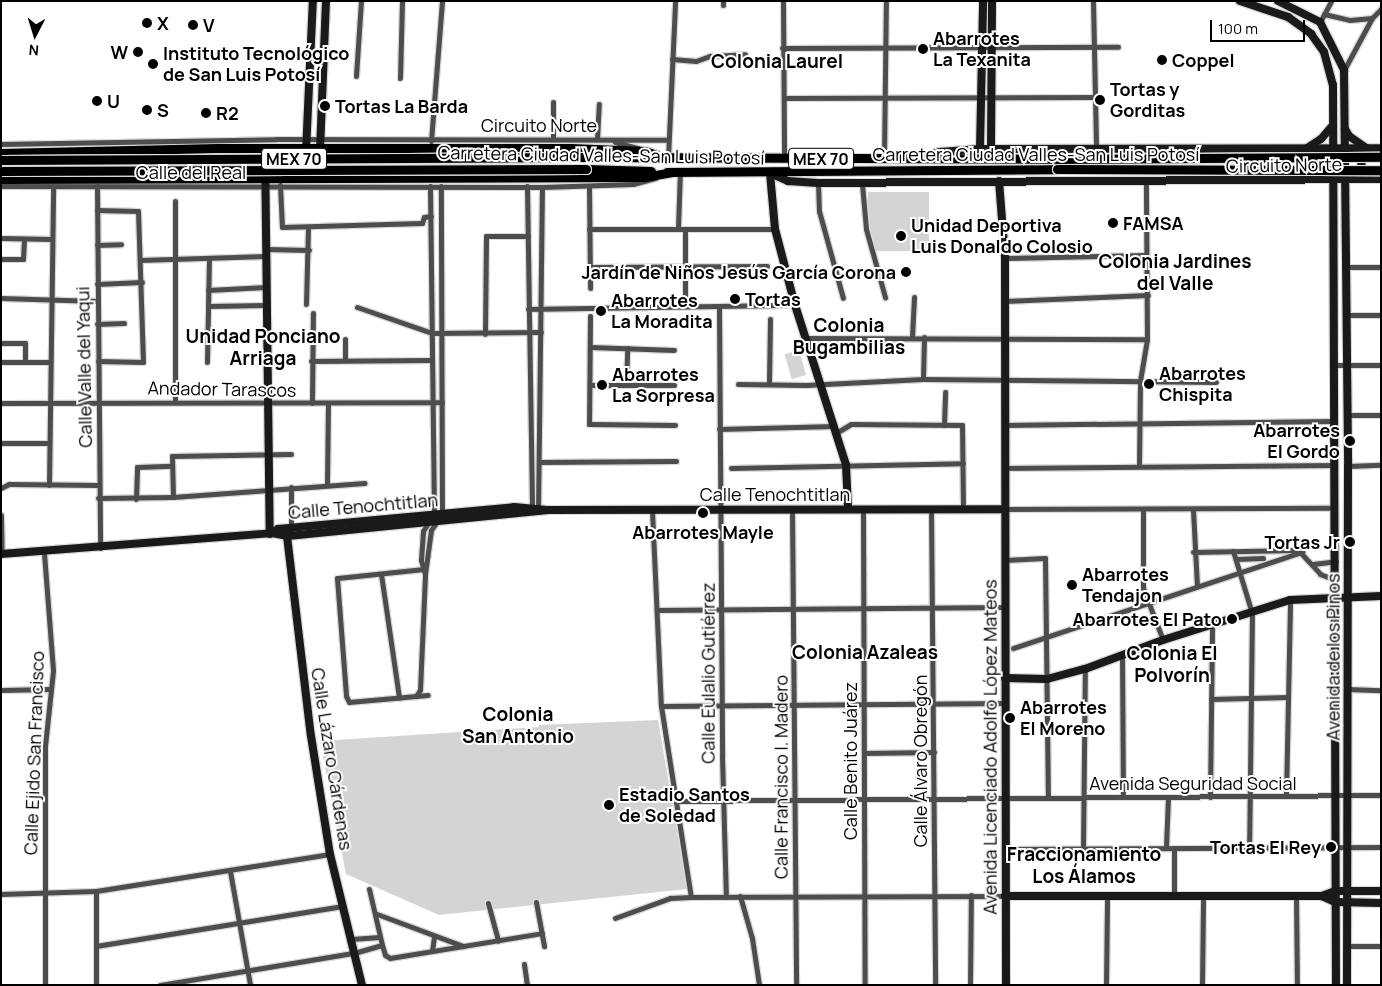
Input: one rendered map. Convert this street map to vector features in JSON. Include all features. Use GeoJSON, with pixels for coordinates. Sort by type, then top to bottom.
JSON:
{"type":"FeatureCollection","features":[{"type":"Feature","properties":{"kind":"main road"},"geometry":{"type":"LineString","coordinates":[[1,153],[116,146],[217,148],[265,144],[319,143],[343,147],[645,151],[668,159]]}},
{"type":"Feature","properties":{"kind":"main road"},"geometry":{"type":"LineString","coordinates":[[343,147],[338,162],[343,177]]}},
{"type":"Feature","properties":{"kind":"main road"},"geometry":{"type":"LineString","coordinates":[[217,148],[228,162],[220,178]]}},
{"type":"Feature","properties":{"kind":"main road","name":"MEX 70"},"geometry":{"type":"LineString","coordinates":[[1,160],[587,157],[668,159],[1381,157]]}},
{"type":"Feature","properties":{"kind":"main road","name":"Carretera Ciudad Valles-San Luis Potosí"},"geometry":{"type":"LineString","coordinates":[[1,171],[586,169],[671,173],[770,173],[1057,170],[1381,170]]}},
{"type":"Feature","properties":{"kind":"main road"},"geometry":{"type":"LineString","coordinates":[[1,179],[220,178],[265,181],[319,181],[343,177],[671,173]]}},
{"type":"Feature","properties":{"kind":"street"},"geometry":{"type":"LineString","coordinates":[[305,181],[314,1]]}},
{"type":"Feature","properties":{"kind":"street"},"geometry":{"type":"LineString","coordinates":[[326,1],[319,181],[430,186],[589,186],[633,184],[671,173],[678,228]]}},
{"type":"Feature","properties":{"kind":"street"},"geometry":{"type":"LineString","coordinates":[[356,76],[361,1]]}},
{"type":"Feature","properties":{"kind":"street"},"geometry":{"type":"LineString","coordinates":[[400,78],[402,1]]}},
{"type":"Feature","properties":{"kind":"street"},"geometry":{"type":"LineString","coordinates":[[431,141],[442,1]]}},
{"type":"Feature","properties":{"kind":"street"},"geometry":{"type":"LineString","coordinates":[[668,159],[675,1]]}},
{"type":"Feature","properties":{"kind":"street"},"geometry":{"type":"LineString","coordinates":[[784,1],[782,48],[784,158]]}},
{"type":"Feature","properties":{"kind":"street"},"geometry":{"type":"LineString","coordinates":[[884,159],[886,1]]}},
{"type":"Feature","properties":{"kind":"street"},"geometry":{"type":"LineString","coordinates":[[980,149],[983,1]]}},
{"type":"Feature","properties":{"kind":"street"},"geometry":{"type":"LineString","coordinates":[[991,149],[992,1]]}},
{"type":"Feature","properties":{"kind":"street"},"geometry":{"type":"LineString","coordinates":[[1093,1],[1096,150]]}},
{"type":"Feature","properties":{"kind":"street"},"geometry":{"type":"LineString","coordinates":[[1240,1],[1288,17],[1302,26],[1318,43],[1328,60],[1338,57]]}},
{"type":"Feature","properties":{"kind":"street"},"geometry":{"type":"LineString","coordinates":[[1278,1],[1322,18],[1350,20],[1372,18]]}},
{"type":"Feature","properties":{"kind":"street"},"geometry":{"type":"LineString","coordinates":[[1322,18],[1332,1]]}},
{"type":"Feature","properties":{"kind":"street"},"geometry":{"type":"LineString","coordinates":[[1344,70],[1372,18],[1381,9]]}},
{"type":"Feature","properties":{"kind":"street"},"geometry":{"type":"LineString","coordinates":[[1322,18],[1344,70]]}},
{"type":"Feature","properties":{"kind":"street"},"geometry":{"type":"LineString","coordinates":[[782,48],[1118,47]]}},
{"type":"Feature","properties":{"kind":"street"},"geometry":{"type":"LineString","coordinates":[[672,59],[696,61],[710,56],[745,54]]}},
{"type":"Feature","properties":{"kind":"street","name":"Avenida de los Pinos"},"geometry":{"type":"LineString","coordinates":[[1328,60],[1333,85],[1333,365],[1336,561],[1334,848],[1336,985]]}},
{"type":"Feature","properties":{"kind":"street","name":"Avenida de los Pinos"},"geometry":{"type":"LineString","coordinates":[[1344,70],[1349,596],[1347,689],[1347,985]]}},
{"type":"Feature","properties":{"kind":"street"},"geometry":{"type":"LineString","coordinates":[[784,98],[1095,97]]}},
{"type":"Feature","properties":{"kind":"street"},"geometry":{"type":"LineString","coordinates":[[552,102],[553,139]]}},
{"type":"Feature","properties":{"kind":"street"},"geometry":{"type":"LineString","coordinates":[[597,139],[600,104]]}},
{"type":"Feature","properties":{"kind":"street"},"geometry":{"type":"LineString","coordinates":[[1309,180],[1313,166],[1307,148],[1321,140],[1333,125]]}},
{"type":"Feature","properties":{"kind":"street"},"geometry":{"type":"LineString","coordinates":[[1344,127],[1349,136],[1366,148],[1361,166],[1364,179]]}},
{"type":"Feature","properties":{"kind":"street","name":"Circuito Norte"},"geometry":{"type":"LineString","coordinates":[[319,143],[553,139],[668,140]]}},
{"type":"Feature","properties":{"kind":"street"},"geometry":{"type":"LineString","coordinates":[[605,140],[645,151]]}},
{"type":"Feature","properties":{"kind":"street"},"geometry":{"type":"LineString","coordinates":[[1,144],[116,146],[265,144],[268,490],[271,533]]}},
{"type":"Feature","properties":{"kind":"street","name":"Circuito Norte"},"geometry":{"type":"LineString","coordinates":[[915,159],[940,152],[980,149],[1381,148]]}},
{"type":"Feature","properties":{"kind":"street"},"geometry":{"type":"LineString","coordinates":[[770,173],[775,228],[795,305],[822,384],[846,465],[848,508]]}},
{"type":"Feature","properties":{"kind":"street","name":"Circuito Norte"},"geometry":{"type":"LineString","coordinates":[[770,173],[788,182],[818,184],[1381,179]]}},
{"type":"Feature","properties":{"kind":"street","name":"Calle del Real"},"geometry":{"type":"LineString","coordinates":[[1,186],[53,187],[265,181],[280,185],[305,181]]}},
{"type":"Feature","properties":{"kind":"street","name":"Avenida Licenciado Adolfo López Mateos"},"geometry":{"type":"LineString","coordinates":[[999,181],[1005,258],[1003,380],[1006,607],[1006,985]]}},
{"type":"Feature","properties":{"kind":"street"},"geometry":{"type":"LineString","coordinates":[[1139,466],[1140,381],[1147,340],[1146,181]]}},
{"type":"Feature","properties":{"kind":"street"},"geometry":{"type":"LineString","coordinates":[[818,184],[819,211],[843,298]]}},
{"type":"Feature","properties":{"kind":"street"},"geometry":{"type":"LineString","coordinates":[[862,184],[866,229],[885,297]]}},
{"type":"Feature","properties":{"kind":"street"},"geometry":{"type":"LineString","coordinates":[[280,185],[282,227],[422,223],[424,217],[431,216]]}},
{"type":"Feature","properties":{"kind":"street","name":"Calle Valle del Yaqui"},"geometry":{"type":"LineString","coordinates":[[97,186],[98,498],[100,548]]}},
{"type":"Feature","properties":{"kind":"street"},"geometry":{"type":"LineString","coordinates":[[430,186],[433,402],[438,514]]}},
{"type":"Feature","properties":{"kind":"street"},"geometry":{"type":"LineString","coordinates":[[424,571],[431,530],[437,522],[438,514],[442,402],[440,186]]}},
{"type":"Feature","properties":{"kind":"street"},"geometry":{"type":"LineString","coordinates":[[527,186],[527,333],[529,411],[535,510]]}},
{"type":"Feature","properties":{"kind":"street"},"geometry":{"type":"LineString","coordinates":[[535,510],[539,462],[542,186]]}},
{"type":"Feature","properties":{"kind":"street"},"geometry":{"type":"LineString","coordinates":[[589,186],[590,288]]}},
{"type":"Feature","properties":{"kind":"street"},"geometry":{"type":"LineString","coordinates":[[49,484],[53,187]]}},
{"type":"Feature","properties":{"kind":"street"},"geometry":{"type":"LineString","coordinates":[[174,402],[173,259],[175,201]]}},
{"type":"Feature","properties":{"kind":"street"},"geometry":{"type":"LineString","coordinates":[[97,210],[138,211],[142,282],[143,362],[98,361]]}},
{"type":"Feature","properties":{"kind":"street"},"geometry":{"type":"LineString","coordinates":[[306,304],[309,250],[308,227]]}},
{"type":"Feature","properties":{"kind":"street"},"geometry":{"type":"LineString","coordinates":[[589,229],[775,228]]}},
{"type":"Feature","properties":{"kind":"street"},"geometry":{"type":"LineString","coordinates":[[685,229],[685,299]]}},
{"type":"Feature","properties":{"kind":"street"},"geometry":{"type":"LineString","coordinates":[[485,334],[486,236],[528,236]]}},
{"type":"Feature","properties":{"kind":"street"},"geometry":{"type":"LineString","coordinates":[[1,238],[52,239]]}},
{"type":"Feature","properties":{"kind":"street"},"geometry":{"type":"LineString","coordinates":[[1,259],[23,259],[24,238]]}},
{"type":"Feature","properties":{"kind":"street"},"geometry":{"type":"LineString","coordinates":[[97,245],[121,244]]}},
{"type":"Feature","properties":{"kind":"street"},"geometry":{"type":"LineString","coordinates":[[140,260],[209,258],[309,250]]}},
{"type":"Feature","properties":{"kind":"street"},"geometry":{"type":"LineString","coordinates":[[1005,258],[1146,255]]}},
{"type":"Feature","properties":{"kind":"street"},"geometry":{"type":"LineString","coordinates":[[208,362],[209,258]]}},
{"type":"Feature","properties":{"kind":"street"},"geometry":{"type":"LineString","coordinates":[[590,267],[767,266]]}},
{"type":"Feature","properties":{"kind":"street"},"geometry":{"type":"LineString","coordinates":[[1345,267],[1381,267]]}},
{"type":"Feature","properties":{"kind":"street"},"geometry":{"type":"LineString","coordinates":[[97,284],[142,282]]}},
{"type":"Feature","properties":{"kind":"street"},"geometry":{"type":"LineString","coordinates":[[208,290],[266,286]]}},
{"type":"Feature","properties":{"kind":"street"},"geometry":{"type":"LineString","coordinates":[[1005,301],[1148,295]]}},
{"type":"Feature","properties":{"kind":"street"},"geometry":{"type":"LineString","coordinates":[[912,337],[914,297]]}},
{"type":"Feature","properties":{"kind":"street"},"geometry":{"type":"LineString","coordinates":[[1,298],[97,301]]}},
{"type":"Feature","properties":{"kind":"street"},"geometry":{"type":"LineString","coordinates":[[208,306],[266,305]]}},
{"type":"Feature","properties":{"kind":"street"},"geometry":{"type":"LineString","coordinates":[[528,309],[795,305]]}},
{"type":"Feature","properties":{"kind":"street","name":"Calle Eulalio Gutiérrez"},"geometry":{"type":"LineString","coordinates":[[719,306],[726,897]]}},
{"type":"Feature","properties":{"kind":"street"},"geometry":{"type":"LineString","coordinates":[[356,307],[432,333],[541,332]]}},
{"type":"Feature","properties":{"kind":"street"},"geometry":{"type":"LineString","coordinates":[[312,403],[313,314]]}},
{"type":"Feature","properties":{"kind":"street"},"geometry":{"type":"LineString","coordinates":[[1345,316],[1381,315]]}},
{"type":"Feature","properties":{"kind":"street"},"geometry":{"type":"LineString","coordinates":[[590,316],[589,424],[676,425]]}},
{"type":"Feature","properties":{"kind":"street"},"geometry":{"type":"LineString","coordinates":[[769,383],[770,319]]}},
{"type":"Feature","properties":{"kind":"street"},"geometry":{"type":"LineString","coordinates":[[97,324],[124,323]]}},
{"type":"Feature","properties":{"kind":"street"},"geometry":{"type":"LineString","coordinates":[[806,338],[924,337],[1147,340]]}},
{"type":"Feature","properties":{"kind":"street"},"geometry":{"type":"LineString","coordinates":[[923,379],[924,337]]}},
{"type":"Feature","properties":{"kind":"street"},"geometry":{"type":"LineString","coordinates":[[345,339],[345,360]]}},
{"type":"Feature","properties":{"kind":"street"},"geometry":{"type":"LineString","coordinates":[[1,343],[25,343],[25,362]]}},
{"type":"Feature","properties":{"kind":"street"},"geometry":{"type":"LineString","coordinates":[[590,347],[674,350]]}},
{"type":"Feature","properties":{"kind":"street"},"geometry":{"type":"LineString","coordinates":[[626,385],[627,348]]}},
{"type":"Feature","properties":{"kind":"street"},"geometry":{"type":"LineString","coordinates":[[311,361],[432,360]]}},
{"type":"Feature","properties":{"kind":"street"},"geometry":{"type":"LineString","coordinates":[[1,362],[50,362]]}},
{"type":"Feature","properties":{"kind":"street"},"geometry":{"type":"LineString","coordinates":[[1333,365],[1381,366]]}},
{"type":"Feature","properties":{"kind":"street"},"geometry":{"type":"LineString","coordinates":[[738,384],[822,384],[923,379],[1216,382]]}},
{"type":"Feature","properties":{"kind":"street"},"geometry":{"type":"LineString","coordinates":[[590,385],[674,385]]}},
{"type":"Feature","properties":{"kind":"street"},"geometry":{"type":"LineString","coordinates":[[944,425],[945,392]]}},
{"type":"Feature","properties":{"kind":"street","name":"Andador Tarascos"},"geometry":{"type":"LineString","coordinates":[[1,403],[99,401],[267,403],[442,402]]}},
{"type":"Feature","properties":{"kind":"street"},"geometry":{"type":"LineString","coordinates":[[328,403],[328,485]]}},
{"type":"Feature","properties":{"kind":"street"},"geometry":{"type":"LineString","coordinates":[[529,411],[539,411]]}},
{"type":"Feature","properties":{"kind":"street"},"geometry":{"type":"LineString","coordinates":[[1347,415],[1381,415]]}},
{"type":"Feature","properties":{"kind":"street"},"geometry":{"type":"LineString","coordinates":[[1004,425],[1334,421]]}},
{"type":"Feature","properties":{"kind":"street"},"geometry":{"type":"LineString","coordinates":[[719,429],[835,429],[851,424],[962,425],[963,508]]}},
{"type":"Feature","properties":{"kind":"street"},"geometry":{"type":"LineString","coordinates":[[1,443],[50,442]]}},
{"type":"Feature","properties":{"kind":"street"},"geometry":{"type":"LineString","coordinates":[[172,498],[172,456],[291,454]]}},
{"type":"Feature","properties":{"kind":"street"},"geometry":{"type":"LineString","coordinates":[[539,462],[676,461]]}},
{"type":"Feature","properties":{"kind":"street"},"geometry":{"type":"LineString","coordinates":[[731,468],[963,462]]}},
{"type":"Feature","properties":{"kind":"street"},"geometry":{"type":"LineString","coordinates":[[1004,468],[1334,465]]}},
{"type":"Feature","properties":{"kind":"street"},"geometry":{"type":"LineString","coordinates":[[1348,466],[1381,465]]}},
{"type":"Feature","properties":{"kind":"street"},"geometry":{"type":"LineString","coordinates":[[136,498],[137,467],[172,466]]}},
{"type":"Feature","properties":{"kind":"street"},"geometry":{"type":"LineString","coordinates":[[98,498],[172,498],[291,487],[364,483]]}},
{"type":"Feature","properties":{"kind":"street"},"geometry":{"type":"LineString","coordinates":[[1,488],[9,484],[98,485]]}},
{"type":"Feature","properties":{"kind":"street"},"geometry":{"type":"LineString","coordinates":[[287,536],[291,528],[291,487]]}},
{"type":"Feature","properties":{"kind":"street","name":"Calle Francisco I. Madero"},"geometry":{"type":"LineString","coordinates":[[792,508],[796,985]]}},
{"type":"Feature","properties":{"kind":"street","name":"Calle Benito Juárez"},"geometry":{"type":"LineString","coordinates":[[863,508],[865,985]]}},
{"type":"Feature","properties":{"kind":"street","name":"Calle Álvaro Obregón"},"geometry":{"type":"LineString","coordinates":[[931,508],[934,606],[933,799],[935,985]]}},
{"type":"Feature","properties":{"kind":"street"},"geometry":{"type":"LineString","coordinates":[[1004,509],[1143,511],[1334,508]]}},
{"type":"Feature","properties":{"kind":"street","name":"Calle Tenochtitlan"},"geometry":{"type":"LineString","coordinates":[[271,533],[287,536],[327,528],[438,514],[535,510],[1004,509]]}},
{"type":"Feature","properties":{"kind":"street","name":"Calle Tenochtitlan"},"geometry":{"type":"LineString","coordinates":[[2,554],[44,553],[271,533],[291,528],[428,523],[535,510]]}},
{"type":"Feature","properties":{"kind":"street"},"geometry":{"type":"LineString","coordinates":[[652,510],[662,706],[691,897]]}},
{"type":"Feature","properties":{"kind":"street"},"geometry":{"type":"LineString","coordinates":[[1192,510],[1197,586]]}},
{"type":"Feature","properties":{"kind":"street"},"geometry":{"type":"LineString","coordinates":[[1143,511],[1142,582],[1163,640]]}},
{"type":"Feature","properties":{"kind":"street"},"geometry":{"type":"LineString","coordinates":[[416,696],[420,690],[424,571],[423,531],[428,523],[438,514]]}},
{"type":"Feature","properties":{"kind":"street"},"geometry":{"type":"LineString","coordinates":[[1,515],[2,554]]}},
{"type":"Feature","properties":{"kind":"street","name":"Calle Lázaro Cárdenas"},"geometry":{"type":"LineString","coordinates":[[287,536],[311,736],[330,854],[362,985]]}},
{"type":"Feature","properties":{"kind":"street"},"geometry":{"type":"LineString","coordinates":[[1194,552],[1233,550],[1302,552],[1323,576],[1336,580]]}},
{"type":"Feature","properties":{"kind":"street"},"geometry":{"type":"LineString","coordinates":[[1233,550],[1252,613],[1249,849]]}},
{"type":"Feature","properties":{"kind":"street"},"geometry":{"type":"LineString","coordinates":[[1264,550],[1264,561]]}},
{"type":"Feature","properties":{"kind":"street"},"geometry":{"type":"LineString","coordinates":[[1013,648],[1148,600],[1240,572],[1264,561],[1302,552]]}},
{"type":"Feature","properties":{"kind":"street","name":"Calle Ejido San Francisco"},"geometry":{"type":"LineString","coordinates":[[44,553],[53,671],[44,746],[44,985]]}},
{"type":"Feature","properties":{"kind":"street"},"geometry":{"type":"LineString","coordinates":[[1005,560],[1045,558],[1048,796]]}},
{"type":"Feature","properties":{"kind":"street"},"geometry":{"type":"LineString","coordinates":[[1236,559],[1264,561]]}},
{"type":"Feature","properties":{"kind":"street"},"geometry":{"type":"LineString","coordinates":[[1313,564],[1336,561]]}},
{"type":"Feature","properties":{"kind":"street"},"geometry":{"type":"LineString","coordinates":[[424,571],[337,578],[346,696],[349,702],[355,703],[428,695]]}},
{"type":"Feature","properties":{"kind":"street"},"geometry":{"type":"LineString","coordinates":[[381,574],[399,698]]}},
{"type":"Feature","properties":{"kind":"street"},"geometry":{"type":"LineString","coordinates":[[1005,678],[1046,679],[1085,670],[1163,640],[1290,600],[1381,596]]}},
{"type":"Feature","properties":{"kind":"street"},"geometry":{"type":"LineString","coordinates":[[1286,796],[1290,600]]}},
{"type":"Feature","properties":{"kind":"street"},"geometry":{"type":"LineString","coordinates":[[658,610],[794,606],[864,609],[934,606],[1006,607]]}},
{"type":"Feature","properties":{"kind":"street"},"geometry":{"type":"LineString","coordinates":[[1210,797],[1212,626]]}},
{"type":"Feature","properties":{"kind":"street"},"geometry":{"type":"LineString","coordinates":[[1122,655],[1123,797]]}},
{"type":"Feature","properties":{"kind":"street"},"geometry":{"type":"LineString","coordinates":[[1084,849],[1085,670]]}},
{"type":"Feature","properties":{"kind":"street"},"geometry":{"type":"LineString","coordinates":[[1,690],[50,689]]}},
{"type":"Feature","properties":{"kind":"street"},"geometry":{"type":"LineString","coordinates":[[1347,689],[1381,690]]}},
{"type":"Feature","properties":{"kind":"street"},"geometry":{"type":"LineString","coordinates":[[1211,699],[1288,697]]}},
{"type":"Feature","properties":{"kind":"street"},"geometry":{"type":"LineString","coordinates":[[662,706],[934,702],[1006,703]]}},
{"type":"Feature","properties":{"kind":"street"},"geometry":{"type":"LineString","coordinates":[[864,753],[934,752]]}},
{"type":"Feature","properties":{"kind":"street","name":"Avenida Seguridad Social"},"geometry":{"type":"LineString","coordinates":[[675,801],[1381,794]]}},
{"type":"Feature","properties":{"kind":"street"},"geometry":{"type":"LineString","coordinates":[[1166,847],[1168,797]]}},
{"type":"Feature","properties":{"kind":"street"},"geometry":{"type":"LineString","coordinates":[[1006,849],[1381,847]]}},
{"type":"Feature","properties":{"kind":"street"},"geometry":{"type":"LineString","coordinates":[[1174,848],[1174,897]]}},
{"type":"Feature","properties":{"kind":"street"},"geometry":{"type":"LineString","coordinates":[[1,894],[96,891],[330,854]]}},
{"type":"Feature","properties":{"kind":"street"},"geometry":{"type":"LineString","coordinates":[[230,871],[250,985]]}},
{"type":"Feature","properties":{"kind":"street"},"geometry":{"type":"LineString","coordinates":[[369,889],[377,914],[385,955],[390,958],[542,933]]}},
{"type":"Feature","properties":{"kind":"street"},"geometry":{"type":"LineString","coordinates":[[96,891],[96,985]]}},
{"type":"Feature","properties":{"kind":"street"},"geometry":{"type":"LineString","coordinates":[[1322,896],[1335,891],[1381,891]]}},
{"type":"Feature","properties":{"kind":"street"},"geometry":{"type":"LineString","coordinates":[[615,918],[670,898],[740,896],[934,894],[1203,897],[1296,895],[1322,896],[1335,902],[1381,903]]}},
{"type":"Feature","properties":{"kind":"street"},"geometry":{"type":"LineString","coordinates":[[970,985],[971,895]]}},
{"type":"Feature","properties":{"kind":"street"},"geometry":{"type":"LineString","coordinates":[[1296,895],[1297,985]]}},
{"type":"Feature","properties":{"kind":"street"},"geometry":{"type":"LineString","coordinates":[[740,896],[752,938],[759,985]]}},
{"type":"Feature","properties":{"kind":"street"},"geometry":{"type":"LineString","coordinates":[[1106,985],[1108,897]]}},
{"type":"Feature","properties":{"kind":"street"},"geometry":{"type":"LineString","coordinates":[[1202,985],[1203,897]]}},
{"type":"Feature","properties":{"kind":"street"},"geometry":{"type":"LineString","coordinates":[[536,902],[544,946]]}},
{"type":"Feature","properties":{"kind":"street"},"geometry":{"type":"LineString","coordinates":[[488,903],[498,941]]}},
{"type":"Feature","properties":{"kind":"street"},"geometry":{"type":"LineString","coordinates":[[96,946],[343,906]]}},
{"type":"Feature","properties":{"kind":"street"},"geometry":{"type":"LineString","coordinates":[[377,914],[464,946]]}},
{"type":"Feature","properties":{"kind":"street"},"geometry":{"type":"LineString","coordinates":[[432,952],[434,936]]}},
{"type":"Feature","properties":{"kind":"street"},"geometry":{"type":"LineString","coordinates":[[351,939],[380,937]]}},
{"type":"Feature","properties":{"kind":"street"},"geometry":{"type":"LineString","coordinates":[[160,985],[354,953],[382,945]]}},
{"type":"Feature","properties":{"kind":"street"},"geometry":{"type":"LineString","coordinates":[[1347,946],[1381,946]]}},
{"type":"Feature","properties":{"kind":"street"},"geometry":{"type":"LineString","coordinates":[[524,964],[527,985]]}},
{"type":"Feature","properties":{"kind":"shaded area","name":"Unidad Deportiva Luis Donaldo Colosio"},"geometry":{"type":"Polygon","coordinates":[[[868,192],[929,192],[929,251],[868,251],[868,192]]]}},
{"type":"Feature","properties":{"kind":"shaded area"},"geometry":{"type":"Polygon","coordinates":[[[799,350],[806,375],[792,379],[785,354],[799,350]]]}},
{"type":"Feature","properties":{"kind":"shaded area"},"geometry":{"type":"Polygon","coordinates":[[[658,720],[687,889],[439,915],[346,874],[320,741],[539,727],[539,725],[658,720]]]}},
{"type":"Feature","properties":{"kind":"place","name":"X"},"geometry":{"type":"Point","coordinates":[147,23]}},
{"type":"Feature","properties":{"kind":"place","name":"V"},"geometry":{"type":"Point","coordinates":[193,25]}},
{"type":"Feature","properties":{"kind":"place","name":"Abarrotes La Texanita"},"geometry":{"type":"Point","coordinates":[923,49]}},
{"type":"Feature","properties":{"kind":"place","name":"W"},"geometry":{"type":"Point","coordinates":[138,52]}},
{"type":"Feature","properties":{"kind":"place","name":"Coppel"},"geometry":{"type":"Point","coordinates":[1162,60]}},
{"type":"Feature","properties":{"kind":"place","name":"Instituto Tecnológico de San Luis Potosí"},"geometry":{"type":"Point","coordinates":[153,64]}},
{"type":"Feature","properties":{"kind":"place","name":"Tortas y Gorditas"},"geometry":{"type":"Point","coordinates":[1100,100]}},
{"type":"Feature","properties":{"kind":"place","name":"U"},"geometry":{"type":"Point","coordinates":[97,101]}},
{"type":"Feature","properties":{"kind":"place","name":"Tortas La Barda"},"geometry":{"type":"Point","coordinates":[325,106]}},
{"type":"Feature","properties":{"kind":"place","name":"S"},"geometry":{"type":"Point","coordinates":[147,110]}},
{"type":"Feature","properties":{"kind":"place","name":"R2"},"geometry":{"type":"Point","coordinates":[206,113]}},
{"type":"Feature","properties":{"kind":"place","name":"FAMSA"},"geometry":{"type":"Point","coordinates":[1113,223]}},
{"type":"Feature","properties":{"kind":"place","name":"Unidad Deportiva Luis Donaldo Colosio"},"geometry":{"type":"Point","coordinates":[901,236]}},
{"type":"Feature","properties":{"kind":"place","name":"Jardín de Niños Jesús García Corona"},"geometry":{"type":"Point","coordinates":[906,272]}},
{"type":"Feature","properties":{"kind":"place","name":"Tortas"},"geometry":{"type":"Point","coordinates":[735,299]}},
{"type":"Feature","properties":{"kind":"place","name":"Abarrotes La Moradita"},"geometry":{"type":"Point","coordinates":[601,311]}},
{"type":"Feature","properties":{"kind":"place","name":"Abarrotes Chispita"},"geometry":{"type":"Point","coordinates":[1149,384]}},
{"type":"Feature","properties":{"kind":"place","name":"Abarrotes La Sorpresa"},"geometry":{"type":"Point","coordinates":[602,385]}},
{"type":"Feature","properties":{"kind":"place","name":"Abarrotes El Gordo"},"geometry":{"type":"Point","coordinates":[1350,441]}},
{"type":"Feature","properties":{"kind":"place","name":"Abarrotes Mayle"},"geometry":{"type":"Point","coordinates":[703,513]}},
{"type":"Feature","properties":{"kind":"place","name":"Tortas Jr"},"geometry":{"type":"Point","coordinates":[1350,542]}},
{"type":"Feature","properties":{"kind":"place","name":"Abarrotes Tendajon"},"geometry":{"type":"Point","coordinates":[1072,585]}},
{"type":"Feature","properties":{"kind":"place","name":"Abarrotes El Pato"},"geometry":{"type":"Point","coordinates":[1232,619]}},
{"type":"Feature","properties":{"kind":"place","name":"Abarrotes El Moreno"},"geometry":{"type":"Point","coordinates":[1010,718]}},
{"type":"Feature","properties":{"kind":"place","name":"Estadio Santos de Soledad"},"geometry":{"type":"Point","coordinates":[609,805]}},
{"type":"Feature","properties":{"kind":"place","name":"Tortas El Rey"},"geometry":{"type":"Point","coordinates":[1331,847]}},
{"type":"Feature","properties":{"kind":"district","name":"Colonia Laurel"},"geometry":{"type":"Point","coordinates":[777,62]}},
{"type":"Feature","properties":{"kind":"district","name":"Colonia Jardines del Valle"},"geometry":{"type":"Point","coordinates":[1175,273]}},
{"type":"Feature","properties":{"kind":"district","name":"Colonia Bugambilias"},"geometry":{"type":"Point","coordinates":[849,337]}},
{"type":"Feature","properties":{"kind":"district","name":"Unidad Ponciano Arriaga"},"geometry":{"type":"Point","coordinates":[263,348]}},
{"type":"Feature","properties":{"kind":"district","name":"Colonia Azaleas"},"geometry":{"type":"Point","coordinates":[865,653]}},
{"type":"Feature","properties":{"kind":"district","name":"Colonia El Polvorín"},"geometry":{"type":"Point","coordinates":[1172,665]}},
{"type":"Feature","properties":{"kind":"district","name":"Colonia San Antonio"},"geometry":{"type":"Point","coordinates":[518,726]}},
{"type":"Feature","properties":{"kind":"district","name":"Fraccionamiento Los Álamos"},"geometry":{"type":"Point","coordinates":[1084,866]}}]}
